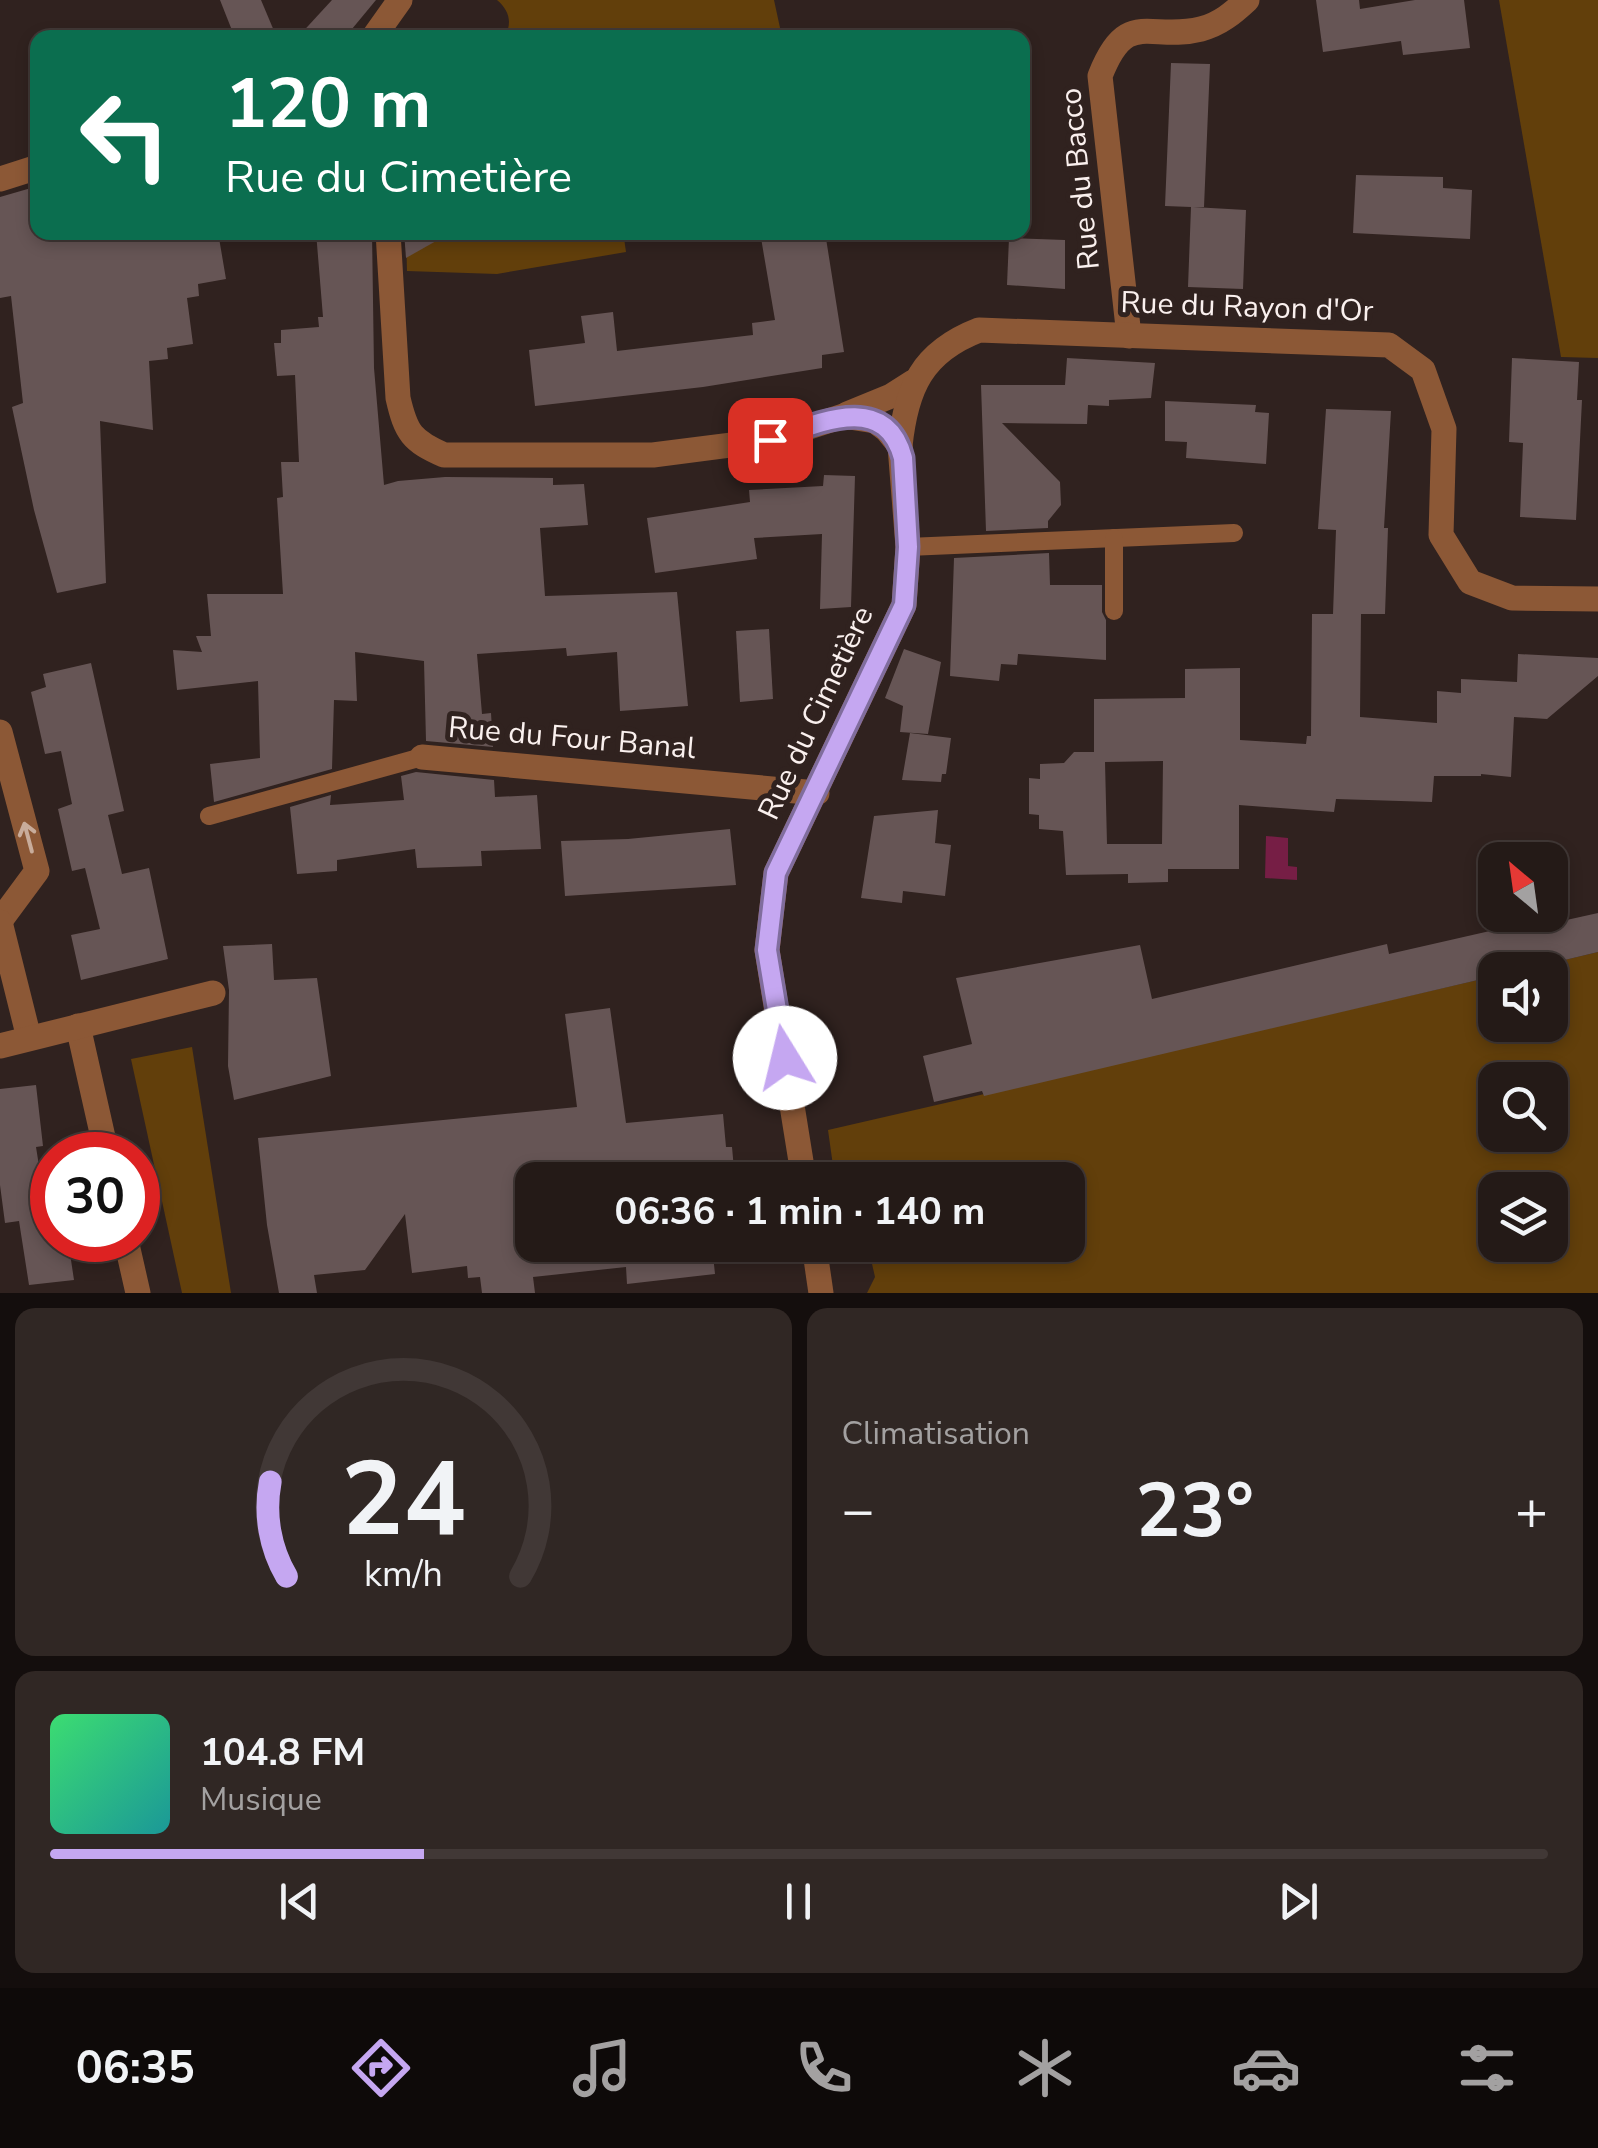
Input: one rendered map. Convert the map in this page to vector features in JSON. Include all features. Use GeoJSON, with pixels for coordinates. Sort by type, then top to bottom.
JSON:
{"type":"FeatureCollection","features":[{"type":"Feature","properties":{"kind":"street"},"geometry":{"type":"LineString","coordinates":[[379,30],[400,0]]}},
{"type":"Feature","properties":{"kind":"street","name":"Rue du Bacco"},"geometry":{"type":"LineString","coordinates":[[1129,336],[1100,76],[1110,50],[1129,34],[1148,29],[1199,30],[1224,20],[1247,0]]}},
{"type":"Feature","properties":{"kind":"street"},"geometry":{"type":"LineString","coordinates":[[0,180],[30,169]]}},
{"type":"Feature","properties":{"kind":"street"},"geometry":{"type":"LineString","coordinates":[[388,240],[398,398],[404,424],[418,444],[444,456],[653,456],[770,440],[842,416],[913,382]]}},
{"type":"Feature","properties":{"kind":"street","name":"Rue du Rayon d'Or"},"geometry":{"type":"LineString","coordinates":[[913,382],[954,340],[979,330],[1390,345],[1423,370],[1444,429],[1442,535],[1470,582],[1512,598],[1598,599]]}},
{"type":"Feature","properties":{"kind":"street"},"geometry":{"type":"LineString","coordinates":[[900,446],[903,412],[913,382]]}},
{"type":"Feature","properties":{"kind":"street"},"geometry":{"type":"LineString","coordinates":[[842,416],[875,421],[900,446]]}},
{"type":"Feature","properties":{"kind":"street","name":"Rue du Cimetière"},"geometry":{"type":"LineString","coordinates":[[801,1162],[767,950],[776,873],[904,605],[908,547],[900,446]]}},
{"type":"Feature","properties":{"kind":"street"},"geometry":{"type":"LineString","coordinates":[[0,732],[37,870],[0,921],[29,1038]]}},
{"type":"Feature","properties":{"kind":"street","name":"Rue du Four Banal"},"geometry":{"type":"LineString","coordinates":[[422,757],[817,793]]}},
{"type":"Feature","properties":{"kind":"street"},"geometry":{"type":"LineString","coordinates":[[0,1046],[213,993]]}},
{"type":"Feature","properties":{"kind":"street"},"geometry":{"type":"LineString","coordinates":[[78,1026],[102,1132]]}},
{"type":"Feature","properties":{"kind":"street"},"geometry":{"type":"LineString","coordinates":[[131,1262],[138,1293]]}},
{"type":"Feature","properties":{"kind":"street"},"geometry":{"type":"LineString","coordinates":[[816,1262],[821,1293]]}},
{"type":"Feature","properties":{"kind":"lane"},"geometry":{"type":"LineString","coordinates":[[908,547],[1234,532]]}},
{"type":"Feature","properties":{"kind":"lane"},"geometry":{"type":"LineString","coordinates":[[1114,538],[1114,611]]}},
{"type":"Feature","properties":{"kind":"lane","name":"Rue du Four Banal"},"geometry":{"type":"LineString","coordinates":[[209,816],[422,757]]}},
{"type":"Feature","properties":{"kind":"shaded area"},"geometry":{"type":"Polygon","coordinates":[[[497,0],[774,0],[780,30],[508,30],[505,8],[497,0]]]}},
{"type":"Feature","properties":{"kind":"shaded area"},"geometry":{"type":"Polygon","coordinates":[[[1499,0],[1598,0],[1598,358],[1561,357],[1499,0]]]}},
{"type":"Feature","properties":{"kind":"shaded area"},"geometry":{"type":"Polygon","coordinates":[[[406,240],[624,240],[626,252],[497,274],[407,271],[406,240]]]}},
{"type":"Feature","properties":{"kind":"shaded area"},"geometry":{"type":"Polygon","coordinates":[[[1266,836],[1288,838],[1288,866],[1297,867],[1297,880],[1265,878],[1266,836]]]}},
{"type":"Feature","properties":{"kind":"shaded area"},"geometry":{"type":"Polygon","coordinates":[[[1598,952],[1598,1293],[867,1293],[875,1277],[872,1262],[1085,1262],[1085,1162],[832,1162],[828,1130],[1478,980],[1478,1042],[1568,1042],[1568,959],[1598,952]]]}},
{"type":"Feature","properties":{"kind":"shaded area"},"geometry":{"type":"Polygon","coordinates":[[[192,1047],[231,1293],[182,1293],[160,1192],[160,1132],[147,1132],[131,1059],[192,1047]]]}},
{"type":"Feature","properties":{"kind":"building"},"geometry":{"type":"Polygon","coordinates":[[[220,0],[261,0],[274,30],[232,30],[220,0]]]}},
{"type":"Feature","properties":{"kind":"building"},"geometry":{"type":"Polygon","coordinates":[[[332,0],[376,0],[351,30],[304,30],[332,0]]]}},
{"type":"Feature","properties":{"kind":"building"},"geometry":{"type":"Polygon","coordinates":[[[1316,0],[1359,0],[1360,9],[1415,0],[1464,0],[1470,48],[1403,55],[1401,41],[1323,52],[1316,0]]]}},
{"type":"Feature","properties":{"kind":"building"},"geometry":{"type":"Polygon","coordinates":[[[1171,63],[1210,64],[1204,207],[1193,207],[1246,210],[1243,289],[1188,287],[1191,207],[1165,206],[1171,63]]]}},
{"type":"Feature","properties":{"kind":"building"},"geometry":{"type":"Polygon","coordinates":[[[1356,175],[1443,177],[1443,188],[1472,190],[1470,239],[1353,233],[1356,175]]]}},
{"type":"Feature","properties":{"kind":"building"},"geometry":{"type":"Polygon","coordinates":[[[30,188],[30,240],[219,240],[226,279],[198,284],[199,296],[187,298],[193,344],[167,348],[168,359],[149,361],[153,430],[100,421],[106,583],[57,593],[34,510],[12,407],[23,403],[11,296],[0,298],[0,197],[30,188]]]}},
{"type":"Feature","properties":{"kind":"building"},"geometry":{"type":"Polygon","coordinates":[[[317,240],[372,240],[374,368],[384,485],[445,477],[553,478],[553,485],[584,484],[588,525],[540,528],[545,596],[677,592],[688,706],[620,711],[617,652],[567,656],[566,648],[477,654],[482,714],[491,713],[493,747],[426,741],[424,661],[355,652],[357,701],[334,700],[332,769],[214,802],[210,764],[260,758],[258,681],[177,690],[173,650],[202,652],[196,636],[211,636],[207,594],[283,594],[277,498],[283,497],[281,462],[299,462],[295,375],[277,376],[274,343],[281,343],[281,330],[319,327],[318,317],[323,317],[317,240]]]}},
{"type":"Feature","properties":{"kind":"building"},"geometry":{"type":"Polygon","coordinates":[[[405,240],[438,240],[406,258],[405,240]]]}},
{"type":"Feature","properties":{"kind":"building"},"geometry":{"type":"Polygon","coordinates":[[[761,240],[826,240],[844,352],[822,355],[822,368],[703,387],[535,406],[529,350],[585,343],[581,316],[613,312],[617,351],[753,335],[752,323],[775,320],[761,240]]]}},
{"type":"Feature","properties":{"kind":"building"},"geometry":{"type":"Polygon","coordinates":[[[1009,240],[1065,240],[1065,289],[1007,285],[1009,240]]]}},
{"type":"Feature","properties":{"kind":"building"},"geometry":{"type":"Polygon","coordinates":[[[1067,358],[1155,363],[1151,398],[1109,400],[1109,406],[1088,405],[1087,424],[1002,423],[1060,482],[1061,505],[1048,521],[1048,528],[986,531],[981,385],[1065,385],[1067,358]]]}},
{"type":"Feature","properties":{"kind":"building"},"geometry":{"type":"Polygon","coordinates":[[[1512,358],[1579,362],[1577,400],[1582,400],[1576,520],[1520,517],[1523,443],[1509,442],[1512,358]]]}},
{"type":"Feature","properties":{"kind":"building"},"geometry":{"type":"Polygon","coordinates":[[[1165,401],[1256,405],[1255,412],[1269,413],[1266,464],[1186,458],[1187,442],[1165,441],[1165,401]]]}},
{"type":"Feature","properties":{"kind":"building"},"geometry":{"type":"Polygon","coordinates":[[[1326,409],[1391,411],[1384,528],[1388,528],[1385,614],[1361,614],[1360,717],[1437,723],[1437,691],[1461,693],[1461,679],[1517,682],[1518,654],[1598,658],[1598,676],[1547,719],[1514,717],[1511,777],[1434,776],[1432,802],[1336,799],[1334,812],[1239,805],[1239,869],[1168,869],[1168,882],[1128,883],[1128,874],[1066,875],[1063,831],[1039,829],[1039,815],[1029,814],[1029,778],[1040,779],[1040,764],[1064,763],[1074,752],[1094,752],[1094,699],[1185,698],[1185,669],[1240,668],[1240,740],[1306,744],[1307,736],[1311,736],[1312,614],[1333,614],[1336,530],[1318,529],[1326,409]],[[1163,761],[1105,762],[1107,844],[1162,844],[1163,761]]]}},
{"type":"Feature","properties":{"kind":"building"},"geometry":{"type":"Polygon","coordinates":[[[824,475],[855,476],[851,607],[820,609],[822,534],[754,538],[757,559],[655,573],[647,518],[750,502],[749,490],[823,486],[824,475]]]}},
{"type":"Feature","properties":{"kind":"building"},"geometry":{"type":"Polygon","coordinates":[[[1049,553],[1050,585],[1102,585],[1106,660],[1018,654],[1017,665],[1001,664],[999,681],[950,676],[954,558],[1049,553]]]}},
{"type":"Feature","properties":{"kind":"building"},"geometry":{"type":"Polygon","coordinates":[[[769,629],[773,699],[740,702],[736,631],[769,629]]]}},
{"type":"Feature","properties":{"kind":"building"},"geometry":{"type":"Polygon","coordinates":[[[904,649],[941,662],[928,734],[900,732],[903,706],[885,698],[904,649]]]}},
{"type":"Feature","properties":{"kind":"building"},"geometry":{"type":"Polygon","coordinates":[[[91,663],[124,811],[108,815],[122,874],[149,868],[168,959],[81,980],[71,935],[100,929],[85,868],[72,871],[58,809],[72,804],[61,751],[45,754],[31,692],[46,687],[43,674],[91,663]]]}},
{"type":"Feature","properties":{"kind":"building"},"geometry":{"type":"Polygon","coordinates":[[[910,733],[951,738],[946,774],[942,774],[941,782],[902,780],[910,733]]]}},
{"type":"Feature","properties":{"kind":"building"},"geometry":{"type":"Polygon","coordinates":[[[416,772],[494,780],[495,797],[537,795],[541,849],[481,851],[482,866],[417,868],[415,849],[337,860],[337,871],[297,874],[290,807],[331,795],[330,805],[404,800],[401,776],[416,772]]]}},
{"type":"Feature","properties":{"kind":"building"},"geometry":{"type":"Polygon","coordinates":[[[938,810],[935,843],[951,845],[945,896],[903,891],[902,903],[861,898],[874,816],[938,810]]]}},
{"type":"Feature","properties":{"kind":"building"},"geometry":{"type":"Polygon","coordinates":[[[730,829],[736,885],[565,896],[561,841],[730,829]]]}},
{"type":"Feature","properties":{"kind":"building"},"geometry":{"type":"Polygon","coordinates":[[[1598,913],[1598,952],[1568,959],[1568,952],[1478,952],[1478,980],[984,1096],[982,1091],[934,1102],[923,1056],[972,1044],[956,978],[1140,945],[1152,999],[1387,944],[1389,954],[1485,932],[1568,932],[1568,920],[1598,913]]]}},
{"type":"Feature","properties":{"kind":"building"},"geometry":{"type":"Polygon","coordinates":[[[272,944],[274,980],[317,978],[331,1076],[234,1100],[228,1066],[229,990],[223,946],[272,944]]]}},
{"type":"Feature","properties":{"kind":"building"},"geometry":{"type":"Polygon","coordinates":[[[610,1008],[626,1123],[723,1114],[726,1147],[732,1147],[733,1162],[515,1162],[515,1262],[714,1262],[715,1274],[627,1284],[626,1267],[533,1277],[535,1293],[482,1293],[480,1277],[468,1278],[467,1266],[412,1273],[405,1214],[365,1270],[314,1275],[317,1293],[279,1293],[258,1138],[577,1107],[565,1014],[610,1008]]]}},
{"type":"Feature","properties":{"kind":"building"},"geometry":{"type":"Polygon","coordinates":[[[36,1085],[41,1132],[30,1132],[30,1262],[71,1262],[74,1280],[29,1285],[19,1221],[5,1223],[0,1185],[0,1089],[36,1085]]]}},
{"type":"Feature","properties":{"kind":"route"},"geometry":{"type":"LineString","coordinates":[[770,440],[842,416],[860,416],[887,430],[900,446],[903,458],[908,547],[904,605],[776,873],[767,950],[785,1058]]}}]}
